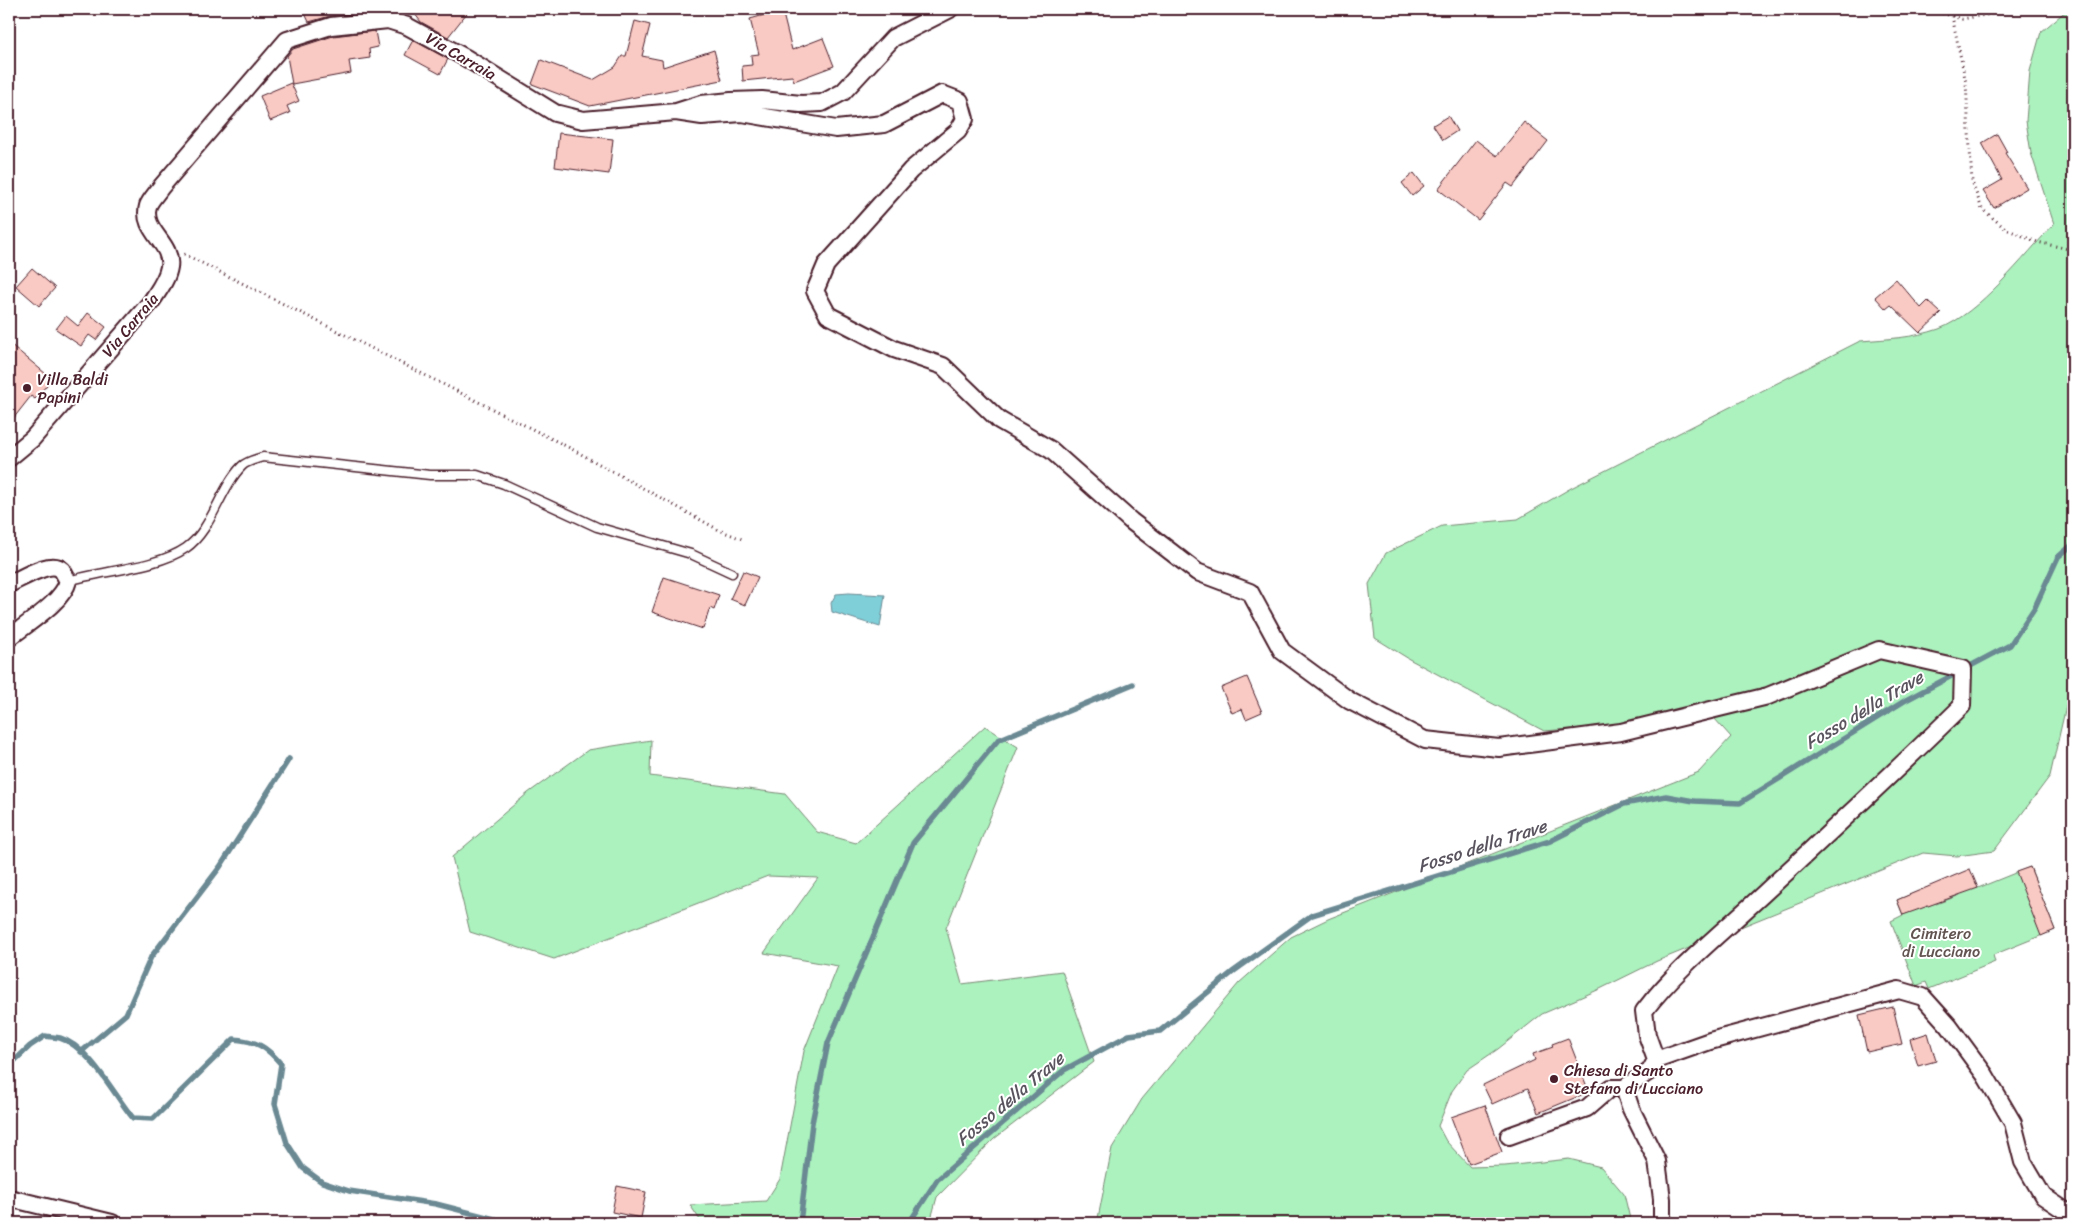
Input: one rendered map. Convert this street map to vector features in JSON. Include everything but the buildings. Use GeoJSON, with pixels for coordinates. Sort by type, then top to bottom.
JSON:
{"type":"FeatureCollection","features":[{"type":"Feature","properties":{"kind":"street","name":"Via Carraia"},"geometry":{"type":"LineString","coordinates":[[9,458],[32,439],[151,302],[165,280],[169,265],[166,252],[150,228],[146,218],[149,205],[161,187],[287,40],[331,26],[388,20],[408,26],[466,58],[555,113],[583,120],[676,112],[701,104],[731,101],[762,100],[801,104],[822,103],[842,92],[893,38],[950,9]]}},
{"type":"Feature","properties":{"kind":"street"},"geometry":{"type":"LineString","coordinates":[[676,112],[702,116],[742,113],[836,129],[884,124],[942,94],[960,101],[966,119],[958,131],[911,170],[826,265],[815,291],[828,314],[894,349],[943,366],[999,420],[1051,450],[1131,521],[1197,572],[1250,592],[1282,651],[1350,701],[1425,740],[1500,748],[1621,732],[1768,696],[1878,650],[1963,669],[1962,706],[1883,784],[1654,997],[1644,1011],[1647,1035],[1656,1060]]}},
{"type":"Feature","properties":{"kind":"street"},"geometry":{"type":"LineString","coordinates":[[9,584],[44,568],[56,566],[62,570],[68,581],[66,590],[56,601],[9,638]]}},
{"type":"Feature","properties":{"kind":"street"},"geometry":{"type":"LineString","coordinates":[[1509,1136],[1587,1108],[1610,1088],[1624,1088],[1650,1071],[1656,1060],[1710,1040],[1899,990],[1922,997],[1949,1026],[1985,1075],[2013,1123],[2023,1162],[2043,1196],[2073,1216]]}},
{"type":"Feature","properties":{"kind":"street"},"geometry":{"type":"LineString","coordinates":[[1624,1088],[1631,1109],[1657,1161],[1662,1199],[1662,1223]]}},
{"type":"Feature","properties":{"kind":"street"},"geometry":{"type":"LineString","coordinates":[[9,1198],[112,1223]]}},
{"type":"Feature","properties":{"kind":"lane"},"geometry":{"type":"LineString","coordinates":[[68,581],[88,575],[166,560],[188,547],[205,525],[228,484],[244,464],[264,457],[430,475],[477,474],[504,484],[597,527],[691,554],[732,573]]}},
{"type":"Feature","properties":{"kind":"path"},"geometry":{"type":"LineString","coordinates":[[1928,9],[1962,19],[2020,9]]}},
{"type":"Feature","properties":{"kind":"path"},"geometry":{"type":"LineString","coordinates":[[1952,16],[1966,83],[1972,182],[1982,209],[2006,229],[2037,242],[2073,250]]}},
{"type":"Feature","properties":{"kind":"path"},"geometry":{"type":"LineString","coordinates":[[166,252],[180,252],[192,257],[392,360],[570,448],[719,530],[742,539]]}},
{"type":"Feature","properties":{"kind":"green space"},"geometry":{"type":"Polygon","coordinates":[[[2068,9],[2073,9],[2073,685],[2069,693],[2050,776],[1994,851],[1957,856],[1923,853],[1657,961],[1600,989],[1542,1014],[1498,1049],[1467,1070],[1452,1091],[1438,1126],[1446,1141],[1470,1167],[1505,1166],[1569,1159],[1601,1167],[1624,1194],[1631,1223],[1097,1223],[1112,1148],[1142,1099],[1239,983],[1291,937],[1328,919],[1699,772],[1731,737],[1714,718],[1544,731],[1409,659],[1375,638],[1369,584],[1386,553],[1442,526],[1518,519],[1571,488],[1860,341],[1900,338],[1929,332],[1954,321],[1970,310],[2001,283],[2054,224],[2031,153],[2026,121],[2030,71],[2041,32],[2068,9]]]}},
{"type":"Feature","properties":{"kind":"green space"},"geometry":{"type":"Polygon","coordinates":[[[985,726],[1018,747],[946,928],[962,984],[1062,971],[1094,1062],[994,1139],[937,1197],[930,1223],[702,1223],[690,1205],[766,1201],[780,1179],[804,1051],[838,966],[764,953],[818,878],[768,876],[554,959],[470,932],[452,857],[528,793],[588,750],[651,740],[650,776],[785,794],[817,832],[856,843],[985,726]]]}},
{"type":"Feature","properties":{"kind":"green space","name":"Cimitero di Lucciano"},"geometry":{"type":"Polygon","coordinates":[[[2030,867],[2055,930],[1993,955],[1995,962],[1929,989],[1926,982],[1916,986],[1891,921],[1903,915],[1897,900],[1929,887],[1936,904],[1960,895],[1952,877],[1978,888],[2030,867]]]}},
{"type":"Feature","properties":{"kind":"water"},"geometry":{"type":"Polygon","coordinates":[[[836,594],[885,595],[880,627],[832,612],[831,603],[836,594]]]}},
{"type":"Feature","properties":{"kind":"waterway","name":"Fosso della Trave"},"geometry":{"type":"LineString","coordinates":[[909,1223],[937,1180],[1064,1070],[1129,1035],[1160,1031],[1234,971],[1312,915],[1550,841],[1624,804],[1666,796],[1694,801],[1740,803],[1906,700],[2010,645],[2035,607],[2058,557],[2073,544]]}},
{"type":"Feature","properties":{"kind":"waterway"},"geometry":{"type":"LineString","coordinates":[[800,1223],[812,1123],[828,1043],[913,843],[998,740],[1133,684]]}},
{"type":"Feature","properties":{"kind":"waterway"},"geometry":{"type":"LineString","coordinates":[[81,1052],[126,1014],[151,957],[220,867],[289,759]]}},
{"type":"Feature","properties":{"kind":"waterway"},"geometry":{"type":"LineString","coordinates":[[9,1066],[30,1046],[45,1036],[60,1038],[71,1043],[91,1061],[133,1118],[153,1119],[234,1039],[249,1041],[260,1045],[281,1064],[275,1104],[287,1143],[303,1168],[322,1182],[349,1191],[436,1204],[510,1223]]}},
{"type":"Feature","properties":{"kind":"place","name":"Villa Baldi Papini"},"geometry":{"type":"Point","coordinates":[27,388]}},
{"type":"Feature","properties":{"kind":"place","name":"Chiesa di Santo Stefano di Lucciano"},"geometry":{"type":"Point","coordinates":[1554,1079]}}]}
